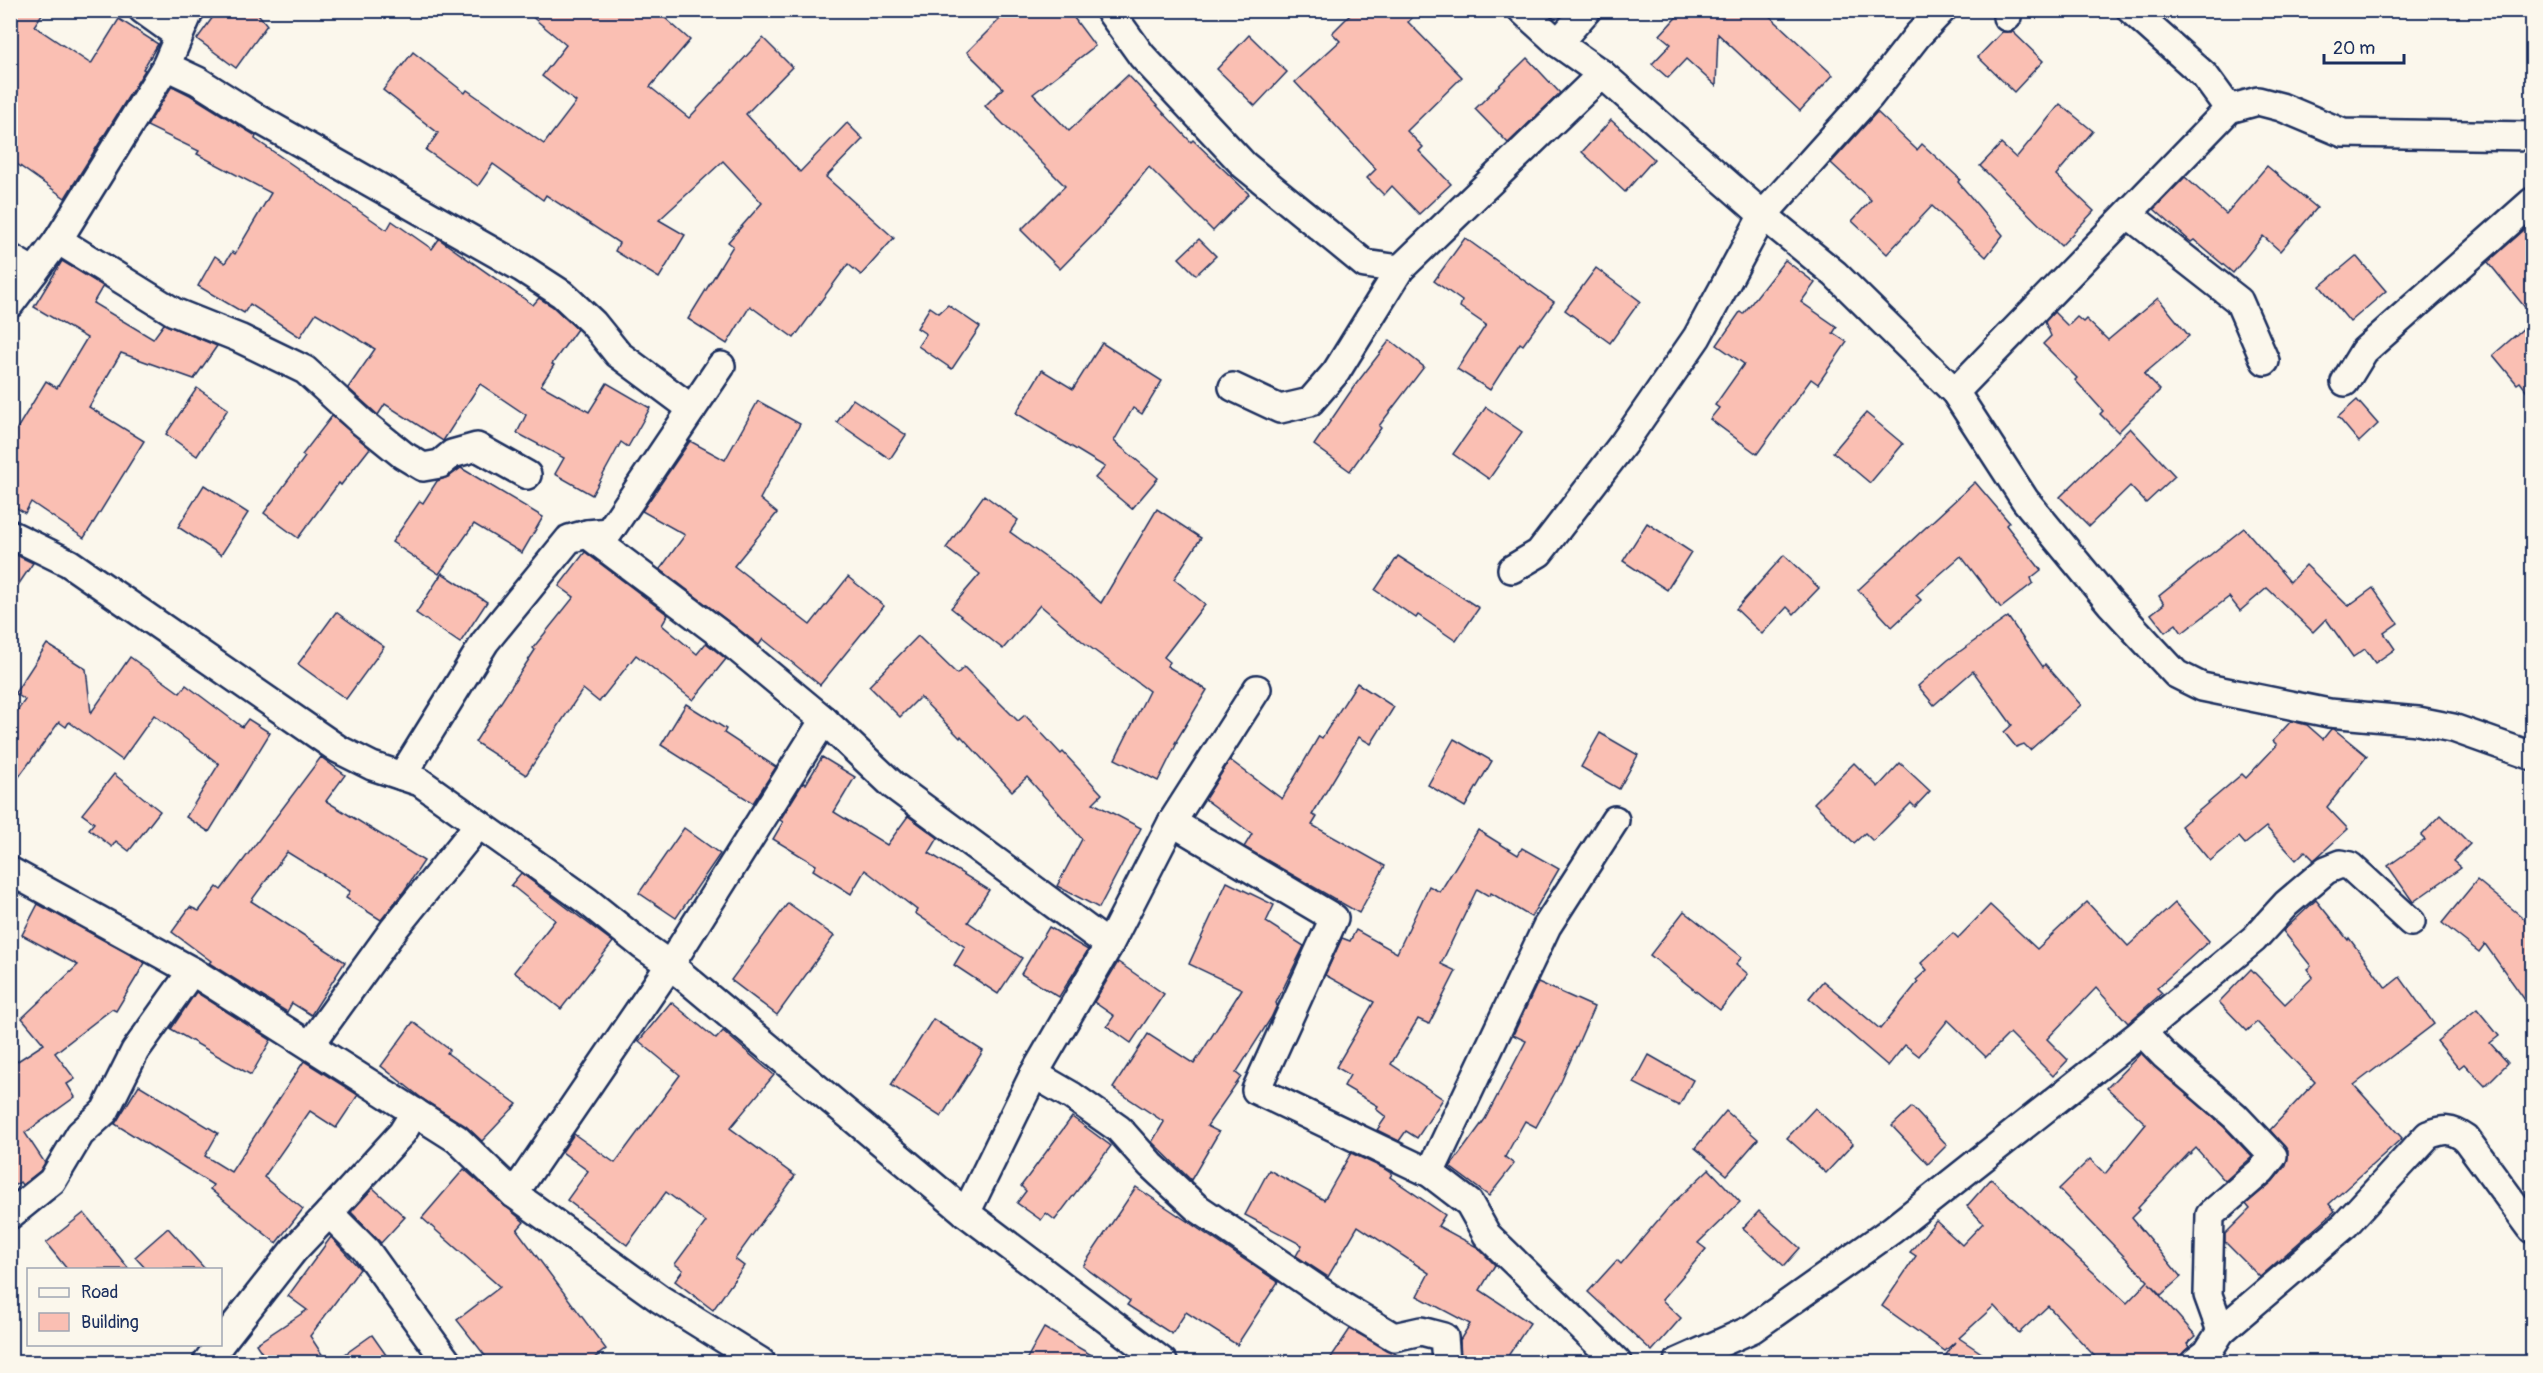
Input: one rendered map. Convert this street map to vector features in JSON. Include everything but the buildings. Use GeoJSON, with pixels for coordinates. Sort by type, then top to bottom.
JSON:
{"type":"FeatureCollection","features":[{"type":"Feature","properties":{"kind":"street"},"geometry":{"type":"LineString","coordinates":[[143,10],[178,36]]}},
{"type":"Feature","properties":{"kind":"street"},"geometry":{"type":"LineString","coordinates":[[10,304],[58,240],[166,66],[190,10]]}},
{"type":"Feature","properties":{"kind":"street"},"geometry":{"type":"LineString","coordinates":[[1109,10],[1142,56],[1244,165],[1365,264],[1400,269]]}},
{"type":"Feature","properties":{"kind":"street"},"geometry":{"type":"LineString","coordinates":[[1522,10],[1558,43],[1602,74],[1763,215],[1835,274],[1955,392],[2025,500],[2110,603],[2176,674],[2202,687],[2329,713],[2418,721],[2453,728],[2532,756]]}},
{"type":"Feature","properties":{"kind":"street"},"geometry":{"type":"LineString","coordinates":[[1558,43],[1587,10]]}},
{"type":"Feature","properties":{"kind":"street"},"geometry":{"type":"LineString","coordinates":[[1512,569],[1539,553],[1623,444],[1698,338],[1763,215],[1870,96],[1917,36],[1942,10]]}},
{"type":"Feature","properties":{"kind":"street"},"geometry":{"type":"LineString","coordinates":[[2131,10],[2205,76],[2229,109]]}},
{"type":"Feature","properties":{"kind":"street"},"geometry":{"type":"LineString","coordinates":[[166,66],[198,81],[255,117],[522,268],[562,294],[593,323],[618,354],[692,409]]}},
{"type":"Feature","properties":{"kind":"street"},"geometry":{"type":"LineString","coordinates":[[1233,387],[1280,409],[1310,402],[1336,372],[1400,269],[1602,74]]}},
{"type":"Feature","properties":{"kind":"street"},"geometry":{"type":"LineString","coordinates":[[1955,392],[2229,109],[2258,101],[2281,107],[2343,133],[2532,136]]}},
{"type":"Feature","properties":{"kind":"street"},"geometry":{"type":"LineString","coordinates":[[2345,382],[2364,351],[2532,202]]}},
{"type":"Feature","properties":{"kind":"street"},"geometry":{"type":"LineString","coordinates":[[2128,214],[2239,301],[2265,361]]}},
{"type":"Feature","properties":{"kind":"street"},"geometry":{"type":"LineString","coordinates":[[58,240],[174,312],[239,338],[305,370],[370,428],[403,455],[423,467],[440,464],[452,454],[477,447],[527,475]]}},
{"type":"Feature","properties":{"kind":"street"},"geometry":{"type":"LineString","coordinates":[[10,258],[34,272]]}},
{"type":"Feature","properties":{"kind":"street"},"geometry":{"type":"LineString","coordinates":[[402,776],[485,642],[569,540],[587,534],[609,532],[721,366]]}},
{"type":"Feature","properties":{"kind":"street"},"geometry":{"type":"LineString","coordinates":[[10,534],[69,563],[338,749],[372,765],[420,782],[587,901],[643,946],[670,964],[966,1213],[1163,1362]]}},
{"type":"Feature","properties":{"kind":"street"},"geometry":{"type":"LineString","coordinates":[[587,534],[724,637],[824,720],[894,786],[1109,945]]}},
{"type":"Feature","properties":{"kind":"street"},"geometry":{"type":"LineString","coordinates":[[966,1213],[1034,1074],[1109,945],[1172,822],[1257,689]]}},
{"type":"Feature","properties":{"kind":"street"},"geometry":{"type":"LineString","coordinates":[[514,1194],[670,964],[824,720]]}},
{"type":"Feature","properties":{"kind":"street"},"geometry":{"type":"LineString","coordinates":[[1430,1173],[1547,926],[1615,820]]}},
{"type":"Feature","properties":{"kind":"street"},"geometry":{"type":"LineString","coordinates":[[1172,822],[1334,918],[1256,1090],[1430,1173],[1469,1203],[1487,1235],[1617,1362]]}},
{"type":"Feature","properties":{"kind":"street"},"geometry":{"type":"LineString","coordinates":[[310,1045],[394,929],[479,824]]}},
{"type":"Feature","properties":{"kind":"street"},"geometry":{"type":"LineString","coordinates":[[1678,1362],[1752,1329],[1795,1301],[1892,1230],[2142,1032],[2254,939],[2286,904],[2318,877],[2341,864],[2350,866],[2411,922]]}},
{"type":"Feature","properties":{"kind":"street"},"geometry":{"type":"LineString","coordinates":[[10,871],[192,971],[415,1112],[456,1139],[514,1194],[660,1299],[761,1362]]}},
{"type":"Feature","properties":{"kind":"street"},"geometry":{"type":"LineString","coordinates":[[10,1215],[52,1181],[81,1134],[105,1111],[135,1051],[192,971]]}},
{"type":"Feature","properties":{"kind":"street"},"geometry":{"type":"LineString","coordinates":[[2142,1032],[2164,1055],[2235,1116],[2273,1156],[2262,1170],[2210,1215],[2208,1295],[2221,1331]]}},
{"type":"Feature","properties":{"kind":"street"},"geometry":{"type":"LineString","coordinates":[[1034,1074],[1072,1096],[1119,1130],[1151,1165],[1196,1207],[1342,1306],[1394,1337],[1421,1331],[1444,1338],[1446,1362]]}},
{"type":"Feature","properties":{"kind":"street"},"geometry":{"type":"LineString","coordinates":[[222,1341],[293,1251],[402,1133],[415,1112]]}},
{"type":"Feature","properties":{"kind":"street"},"geometry":{"type":"LineString","coordinates":[[2195,1362],[2207,1353],[2221,1331],[2345,1225],[2428,1135],[2445,1129],[2456,1132],[2466,1139],[2532,1229]]}},
{"type":"Feature","properties":{"kind":"street"},"geometry":{"type":"LineString","coordinates":[[329,1213],[366,1250],[447,1362]]}},
{"type":"Feature","properties":{"kind":"street"},"geometry":{"type":"LineString","coordinates":[[207,1362],[219,1346]]}}]}
